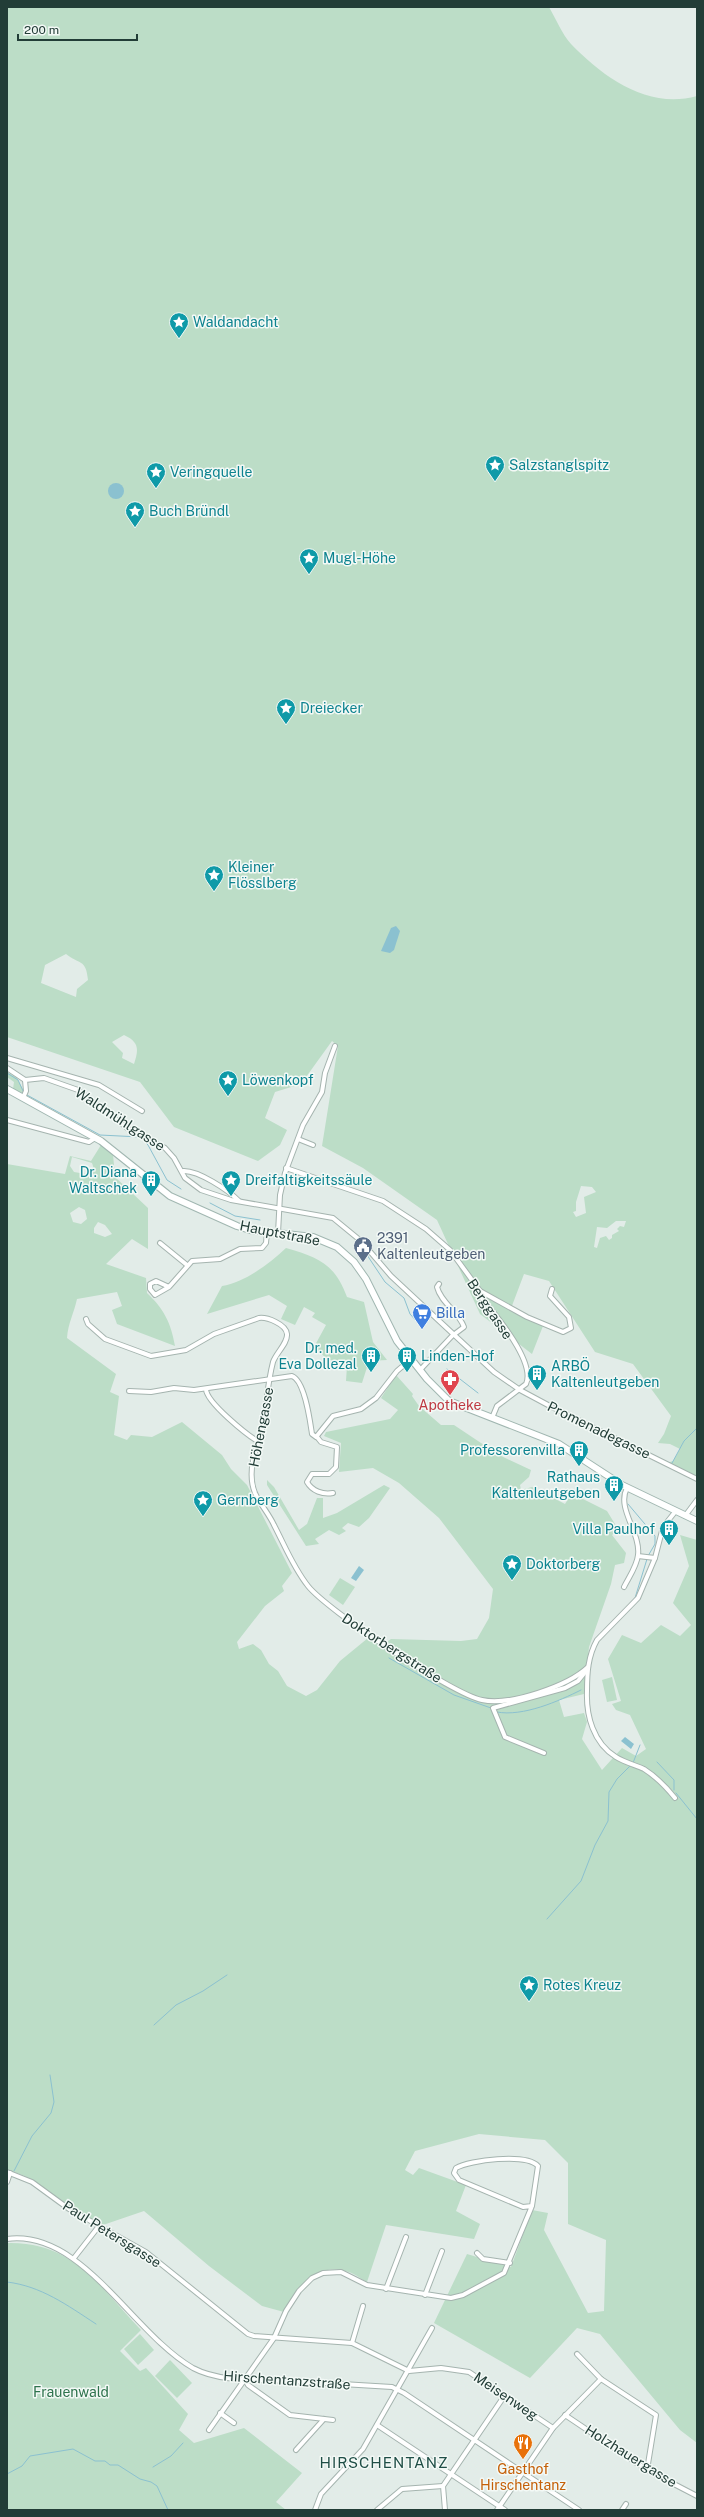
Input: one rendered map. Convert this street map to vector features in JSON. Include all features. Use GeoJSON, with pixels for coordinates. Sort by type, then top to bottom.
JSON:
{"type":"FeatureCollection","features":[{"type":"Feature","properties":{"kind":"main road","name":"Hauptstraße"},"geometry":{"type":"LineString","coordinates":[[7,1089],[24,1095],[118,1152],[170,1196],[237,1226],[267,1232],[320,1239],[348,1256],[370,1286],[391,1331],[420,1370],[449,1401],[559,1444],[627,1488],[675,1512],[697,1521]]}},
{"type":"Feature","properties":{"kind":"street"},"geometry":{"type":"LineString","coordinates":[[278,1233],[279,1210],[286,1168],[298,1139],[322,1092],[325,1074],[336,1046]]}},
{"type":"Feature","properties":{"kind":"street"},"geometry":{"type":"LineString","coordinates":[[7,1058],[99,1085],[142,1112]]}},
{"type":"Feature","properties":{"kind":"street"},"geometry":{"type":"LineString","coordinates":[[7,1068],[24,1080],[24,1095]]}},
{"type":"Feature","properties":{"kind":"street","name":"Waldmühlgasse"},"geometry":{"type":"LineString","coordinates":[[24,1080],[44,1078],[78,1090],[125,1126],[165,1148],[183,1171],[189,1182],[218,1196],[239,1202]]}},
{"type":"Feature","properties":{"kind":"street"},"geometry":{"type":"LineString","coordinates":[[7,1120],[89,1142],[95,1138]]}},
{"type":"Feature","properties":{"kind":"street"},"geometry":{"type":"LineString","coordinates":[[298,1139],[313,1145]]}},
{"type":"Feature","properties":{"kind":"street","name":"Berggasse"},"geometry":{"type":"LineString","coordinates":[[286,1168],[383,1201],[426,1229],[450,1250],[480,1292],[480,1296],[502,1324],[526,1365],[528,1379],[520,1390]]}},
{"type":"Feature","properties":{"kind":"street"},"geometry":{"type":"LineString","coordinates":[[183,1171],[189,1171],[222,1187],[239,1202]]}},
{"type":"Feature","properties":{"kind":"street","name":"Promenadegasse"},"geometry":{"type":"LineString","coordinates":[[239,1202],[279,1210],[324,1215],[336,1221],[360,1241],[390,1276],[494,1372],[520,1390],[697,1479]]}},
{"type":"Feature","properties":{"kind":"street"},"geometry":{"type":"LineString","coordinates":[[169,1287],[156,1280],[150,1284],[150,1289],[155,1295],[169,1287],[187,1265],[201,1259],[220,1259],[240,1249],[260,1249],[266,1243],[267,1232]]}},
{"type":"Feature","properties":{"kind":"street"},"geometry":{"type":"LineString","coordinates":[[160,1243],[187,1265]]}},
{"type":"Feature","properties":{"kind":"street"},"geometry":{"type":"LineString","coordinates":[[420,1370],[454,1335],[463,1329],[464,1325],[439,1292],[437,1288],[439,1284]]}},
{"type":"Feature","properties":{"kind":"street"},"geometry":{"type":"LineString","coordinates":[[480,1292],[527,1316],[563,1332],[571,1328],[569,1317],[550,1296],[552,1289]]}},
{"type":"Feature","properties":{"kind":"street","name":"Höhengasse"},"geometry":{"type":"LineString","coordinates":[[86,1319],[88,1324],[105,1339],[153,1356],[186,1350],[214,1334],[257,1319],[265,1318],[282,1326],[287,1333],[286,1339],[274,1360],[259,1442],[253,1461],[253,1488]]}},
{"type":"Feature","properties":{"kind":"street"},"geometry":{"type":"LineString","coordinates":[[316,1437],[333,1416],[361,1409],[376,1398],[397,1371],[411,1359]]}},
{"type":"Feature","properties":{"kind":"street"},"geometry":{"type":"LineString","coordinates":[[128,1391],[151,1392],[174,1388],[206,1389],[271,1377],[291,1375],[297,1378],[309,1415],[312,1434],[321,1442],[337,1447],[336,1467],[329,1474],[312,1474],[307,1482],[314,1490],[324,1493],[333,1493]]}},
{"type":"Feature","properties":{"kind":"street"},"geometry":{"type":"LineString","coordinates":[[206,1389],[210,1399],[248,1436],[259,1442]]}},
{"type":"Feature","properties":{"kind":"street"},"geometry":{"type":"LineString","coordinates":[[492,1418],[497,1406],[520,1390]]}},
{"type":"Feature","properties":{"kind":"street","name":"Doktorbergstraße"},"geometry":{"type":"LineString","coordinates":[[253,1488],[290,1559],[309,1587],[339,1613],[437,1678],[464,1693],[481,1700],[506,1701],[560,1684],[581,1674],[588,1667]]}},
{"type":"Feature","properties":{"kind":"street"},"geometry":{"type":"LineString","coordinates":[[624,1587],[638,1556],[637,1538],[624,1497],[627,1488]]}},
{"type":"Feature","properties":{"kind":"street"},"geometry":{"type":"LineString","coordinates":[[685,1516],[697,1500]]}},
{"type":"Feature","properties":{"kind":"street"},"geometry":{"type":"LineString","coordinates":[[675,1512],[663,1527],[655,1558],[638,1598],[597,1640],[592,1649],[588,1667],[586,1709],[588,1718],[598,1738],[615,1757],[647,1772],[675,1798]]}},
{"type":"Feature","properties":{"kind":"street"},"geometry":{"type":"LineString","coordinates":[[638,1556],[655,1558]]}},
{"type":"Feature","properties":{"kind":"street"},"geometry":{"type":"LineString","coordinates":[[544,1753],[505,1736],[493,1708],[565,1688],[578,1681],[588,1667]]}},
{"type":"Feature","properties":{"kind":"street"},"geometry":{"type":"LineString","coordinates":[[209,2430],[244,2378],[274,2338],[286,2311],[299,2291],[312,2278],[323,2272],[341,2272],[367,2285],[386,2289],[451,2298],[463,2295],[502,2275],[510,2263],[532,2206],[538,2166],[531,2162],[502,2158],[469,2162],[458,2167],[454,2171],[459,2180],[525,2208],[532,2206]]}},
{"type":"Feature","properties":{"kind":"street"},"geometry":{"type":"LineString","coordinates":[[7,2182],[9,2173]]}},
{"type":"Feature","properties":{"kind":"street","name":"Paul Petersgasse"},"geometry":{"type":"LineString","coordinates":[[9,2173],[32,2182],[69,2209],[150,2254],[248,2334],[274,2338]]}},
{"type":"Feature","properties":{"kind":"street"},"geometry":{"type":"LineString","coordinates":[[74,2258],[99,2226]]}},
{"type":"Feature","properties":{"kind":"street"},"geometry":{"type":"LineString","coordinates":[[386,2289],[406,2237]]}},
{"type":"Feature","properties":{"kind":"street","name":"Hirschentanzstraße"},"geometry":{"type":"LineString","coordinates":[[7,2239],[30,2239],[50,2244],[74,2258],[161,2346],[181,2361],[202,2372],[244,2378],[392,2387],[579,2510]]}},
{"type":"Feature","properties":{"kind":"street"},"geometry":{"type":"LineString","coordinates":[[425,2295],[442,2250]]}},
{"type":"Feature","properties":{"kind":"street"},"geometry":{"type":"LineString","coordinates":[[477,2253],[483,2258],[510,2263]]}},
{"type":"Feature","properties":{"kind":"street"},"geometry":{"type":"LineString","coordinates":[[352,2343],[363,2306]]}},
{"type":"Feature","properties":{"kind":"street"},"geometry":{"type":"LineString","coordinates":[[315,2510],[321,2494],[363,2449],[398,2390],[421,2344],[432,2328]]}},
{"type":"Feature","properties":{"kind":"street","name":"Meisenweg"},"geometry":{"type":"LineString","coordinates":[[274,2338],[352,2343],[409,2370],[441,2368],[464,2370],[482,2379],[552,2428]]}},
{"type":"Feature","properties":{"kind":"street"},"geometry":{"type":"LineString","coordinates":[[577,2354],[602,2378],[656,2415],[647,2470]]}},
{"type":"Feature","properties":{"kind":"street"},"geometry":{"type":"LineString","coordinates":[[244,2378],[248,2386],[290,2415],[333,2420]]}},
{"type":"Feature","properties":{"kind":"street"},"geometry":{"type":"LineString","coordinates":[[499,2508],[552,2428],[602,2378]]}},
{"type":"Feature","properties":{"kind":"street"},"geometry":{"type":"LineString","coordinates":[[445,2510],[443,2486],[505,2396]]}},
{"type":"Feature","properties":{"kind":"street"},"geometry":{"type":"LineString","coordinates":[[220,2413],[234,2423]]}},
{"type":"Feature","properties":{"kind":"street","name":"Holzhauergasse"},"geometry":{"type":"LineString","coordinates":[[565,2415],[647,2470],[697,2496]]}},
{"type":"Feature","properties":{"kind":"street"},"geometry":{"type":"LineString","coordinates":[[296,2450],[324,2419]]}},
{"type":"Feature","properties":{"kind":"street"},"geometry":{"type":"LineString","coordinates":[[377,2425],[452,2473],[499,2508],[506,2510]]}},
{"type":"Feature","properties":{"kind":"street"},"geometry":{"type":"LineString","coordinates":[[377,2510],[402,2490],[443,2486]]}},
{"type":"Feature","properties":{"kind":"street"},"geometry":{"type":"LineString","coordinates":[[622,2510],[626,2504]]}},
{"type":"Feature","properties":{"kind":"green space"},"geometry":{"type":"Polygon","coordinates":[[[7,7],[549,7],[571,44],[597,68],[612,79],[628,88],[661,98],[679,99],[697,96],[697,1478],[667,1463],[673,1461],[680,1449],[670,1444],[658,1443],[664,1434],[671,1416],[633,1364],[595,1352],[549,1281],[524,1274],[510,1311],[543,1326],[532,1354],[480,1314],[437,1220],[363,1168],[322,1146],[338,1046],[332,1041],[301,1084],[275,1092],[265,1118],[287,1130],[280,1145],[258,1161],[174,1127],[140,1082],[7,1037],[7,7]],[[66,954],[45,965],[41,983],[76,997],[77,989],[88,980],[84,965],[66,954]],[[124,1035],[112,1042],[123,1053],[122,1058],[134,1064],[137,1050],[133,1040],[124,1035]],[[581,1186],[576,1202],[576,1211],[573,1212],[576,1217],[586,1213],[584,1197],[596,1192],[592,1187],[581,1186]],[[616,1221],[607,1228],[597,1227],[594,1247],[597,1248],[600,1238],[606,1236],[609,1240],[612,1238],[612,1235],[619,1231],[617,1229],[620,1226],[624,1227],[626,1221],[616,1221]]]}},
{"type":"Feature","properties":{"kind":"green space"},"geometry":{"type":"Polygon","coordinates":[[[7,1072],[17,1078],[24,1091],[22,1095],[13,1089],[14,1082],[7,1077],[7,1072]]]}},
{"type":"Feature","properties":{"kind":"green space"},"geometry":{"type":"Polygon","coordinates":[[[101,1145],[113,1154],[115,1177],[148,1208],[148,1249],[132,1239],[106,1264],[146,1278],[147,1293],[166,1317],[175,1346],[117,1324],[112,1310],[122,1306],[117,1292],[77,1299],[67,1338],[116,1374],[110,1392],[119,1396],[114,1435],[127,1440],[131,1435],[152,1437],[182,1422],[222,1455],[231,1469],[247,1485],[292,1573],[282,1586],[284,1591],[265,1606],[237,1642],[239,1649],[253,1644],[261,1650],[269,1664],[278,1671],[287,1686],[306,1696],[317,1690],[340,1661],[368,1638],[382,1645],[391,1639],[461,1641],[477,1639],[489,1618],[493,1589],[439,1518],[399,1483],[373,1468],[339,1472],[341,1443],[324,1436],[326,1432],[390,1419],[398,1410],[381,1398],[396,1375],[413,1394],[412,1396],[419,1406],[441,1425],[454,1425],[499,1455],[531,1470],[529,1477],[520,1485],[521,1490],[532,1487],[565,1504],[574,1490],[587,1493],[583,1499],[607,1511],[618,1529],[612,1535],[626,1553],[624,1563],[615,1565],[611,1584],[589,1647],[584,1694],[559,1700],[564,1717],[584,1713],[587,1722],[582,1739],[602,1770],[622,1748],[636,1756],[646,1749],[630,1715],[616,1710],[612,1704],[621,1701],[608,1659],[622,1635],[641,1643],[661,1625],[680,1636],[691,1625],[673,1603],[689,1566],[680,1535],[697,1540],[697,2443],[680,2430],[600,2334],[577,2328],[530,2378],[434,2323],[467,2254],[511,2267],[532,2210],[548,2213],[544,2230],[588,2313],[604,2311],[606,2240],[568,2224],[568,2163],[545,2140],[479,2134],[415,2151],[405,2170],[413,2175],[419,2168],[466,2185],[456,2211],[480,2224],[474,2239],[386,2225],[367,2282],[348,2272],[334,2270],[324,2271],[308,2280],[301,2287],[284,2312],[262,2306],[209,2266],[144,2211],[103,2225],[72,2209],[32,2180],[7,2171],[7,1164],[65,1174],[70,1156],[91,1161],[101,1145]],[[72,1157],[70,1166],[74,1172],[86,1174],[94,1169],[92,1163],[72,1157]],[[79,1207],[70,1213],[73,1222],[81,1224],[87,1219],[85,1210],[79,1207]],[[98,1222],[94,1228],[94,1233],[105,1237],[112,1234],[105,1225],[98,1222]]]}},
{"type":"Feature","properties":{"kind":"green space"},"geometry":{"type":"Polygon","coordinates":[[[286,1248],[307,1255],[324,1264],[331,1269],[337,1277],[347,1297],[364,1302],[373,1342],[387,1360],[369,1361],[362,1383],[346,1381],[347,1366],[327,1359],[314,1347],[326,1325],[312,1317],[315,1313],[304,1307],[295,1325],[281,1319],[287,1306],[269,1295],[207,1314],[222,1286],[239,1281],[256,1272],[286,1248]]]}},
{"type":"Feature","properties":{"kind":"green space"},"geometry":{"type":"Polygon","coordinates":[[[267,1480],[274,1487],[299,1530],[307,1524],[317,1498],[323,1498],[323,1518],[337,1513],[384,1485],[390,1488],[369,1518],[359,1527],[348,1523],[342,1528],[346,1531],[339,1535],[329,1530],[315,1539],[319,1544],[306,1546],[267,1485],[267,1480]]]}},
{"type":"Feature","properties":{"kind":"green space"},"geometry":{"type":"Polygon","coordinates":[[[340,1578],[355,1587],[343,1605],[329,1595],[340,1578]]]}},
{"type":"Feature","properties":{"kind":"green space"},"geometry":{"type":"Polygon","coordinates":[[[612,1677],[617,1700],[607,1702],[602,1680],[612,1677]]]}},
{"type":"Feature","properties":{"kind":"green space","name":"Frauenwald"},"geometry":{"type":"Polygon","coordinates":[[[7,2243],[30,2244],[50,2250],[68,2258],[98,2283],[141,2330],[120,2351],[140,2371],[146,2368],[188,2414],[179,2430],[194,2443],[244,2428],[302,2473],[276,2502],[286,2510],[7,2510],[7,2243]]]}},
{"type":"Feature","properties":{"kind":"green space"},"geometry":{"type":"Polygon","coordinates":[[[140,2334],[154,2350],[138,2365],[124,2349],[140,2334]]]}},
{"type":"Feature","properties":{"kind":"green space"},"geometry":{"type":"Polygon","coordinates":[[[170,2360],[192,2383],[177,2398],[155,2376],[170,2360]]]}},
{"type":"Feature","properties":{"kind":"water"},"geometry":{"type":"Polygon","coordinates":[[[116,483],[122,485],[124,491],[122,497],[116,499],[110,497],[108,491],[110,485],[116,483]]]}},
{"type":"Feature","properties":{"kind":"water"},"geometry":{"type":"Polygon","coordinates":[[[396,926],[400,931],[394,950],[390,953],[381,951],[391,928],[396,926]]]}},
{"type":"Feature","properties":{"kind":"water"},"geometry":{"type":"Polygon","coordinates":[[[359,1566],[364,1570],[356,1581],[351,1578],[359,1566]]]}},
{"type":"Feature","properties":{"kind":"water"},"geometry":{"type":"Polygon","coordinates":[[[625,1737],[634,1744],[631,1749],[621,1741],[625,1737]]]}},
{"type":"Feature","properties":{"kind":"waterway"},"geometry":{"type":"LineString","coordinates":[[7,1073],[18,1080],[24,1093]]}},
{"type":"Feature","properties":{"kind":"waterway"},"geometry":{"type":"LineString","coordinates":[[27,1095],[100,1135],[140,1137],[148,1145],[167,1180],[181,1189]]}},
{"type":"Feature","properties":{"kind":"waterway"},"geometry":{"type":"LineString","coordinates":[[210,1203],[235,1216],[260,1220]]}},
{"type":"Feature","properties":{"kind":"waterway"},"geometry":{"type":"LineString","coordinates":[[359,1243],[385,1282],[404,1298],[410,1314],[419,1324]]}},
{"type":"Feature","properties":{"kind":"waterway"},"geometry":{"type":"LineString","coordinates":[[447,1369],[478,1393]]}},
{"type":"Feature","properties":{"kind":"waterway"},"geometry":{"type":"LineString","coordinates":[[671,1465],[684,1441],[697,1428]]}},
{"type":"Feature","properties":{"kind":"waterway"},"geometry":{"type":"LineString","coordinates":[[628,1504],[655,1536],[655,1544],[648,1556]]}},
{"type":"Feature","properties":{"kind":"waterway"},"geometry":{"type":"LineString","coordinates":[[635,1598],[647,1559]]}},
{"type":"Feature","properties":{"kind":"waterway"},"geometry":{"type":"LineString","coordinates":[[389,1658],[454,1695],[491,1708]]}},
{"type":"Feature","properties":{"kind":"waterway"},"geometry":{"type":"LineString","coordinates":[[497,1712],[507,1713],[529,1710],[552,1703],[581,1690]]}},
{"type":"Feature","properties":{"kind":"waterway"},"geometry":{"type":"LineString","coordinates":[[633,1763],[640,1745]]}},
{"type":"Feature","properties":{"kind":"waterway"},"geometry":{"type":"LineString","coordinates":[[657,1762],[674,1780],[674,1790]]}},
{"type":"Feature","properties":{"kind":"waterway"},"geometry":{"type":"LineString","coordinates":[[547,1919],[581,1881],[595,1845],[608,1821],[609,1792],[617,1779],[631,1765]]}},
{"type":"Feature","properties":{"kind":"waterway"},"geometry":{"type":"LineString","coordinates":[[676,1793],[697,1819]]}},
{"type":"Feature","properties":{"kind":"waterway"},"geometry":{"type":"LineString","coordinates":[[154,2025],[176,2005],[203,1991],[227,1975]]}},
{"type":"Feature","properties":{"kind":"waterway"},"geometry":{"type":"LineString","coordinates":[[14,2171],[32,2136],[51,2113],[54,2102],[50,2075]]}},
{"type":"Feature","properties":{"kind":"waterway"},"geometry":{"type":"LineString","coordinates":[[7,2282],[19,2284],[53,2297],[96,2324]]}},
{"type":"Feature","properties":{"kind":"waterway"},"geometry":{"type":"LineString","coordinates":[[153,2467],[171,2456],[183,2443]]}},
{"type":"Feature","properties":{"kind":"waterway"},"geometry":{"type":"LineString","coordinates":[[7,2474],[22,2466],[30,2456],[73,2449],[95,2461],[105,2461],[110,2465],[118,2465],[140,2479],[151,2482],[157,2486],[168,2510]]}},
{"type":"Feature","properties":{"kind":"place","name":"Waldandacht"},"geometry":{"type":"Point","coordinates":[179,339]}},
{"type":"Feature","properties":{"kind":"place","name":"Salzstanglspitz"},"geometry":{"type":"Point","coordinates":[495,482]}},
{"type":"Feature","properties":{"kind":"place","name":"Veringquelle"},"geometry":{"type":"Point","coordinates":[156,489]}},
{"type":"Feature","properties":{"kind":"place","name":"Buch Bründl"},"geometry":{"type":"Point","coordinates":[135,528]}},
{"type":"Feature","properties":{"kind":"place","name":"Mugl-Höhe"},"geometry":{"type":"Point","coordinates":[309,575]}},
{"type":"Feature","properties":{"kind":"place","name":"Dreiecker"},"geometry":{"type":"Point","coordinates":[286,725]}},
{"type":"Feature","properties":{"kind":"place","name":"Kleiner Flösslberg"},"geometry":{"type":"Point","coordinates":[214,892]}},
{"type":"Feature","properties":{"kind":"place","name":"Löwenkopf"},"geometry":{"type":"Point","coordinates":[228,1097]}},
{"type":"Feature","properties":{"kind":"place","name":"Dr. Diana Waltschek"},"geometry":{"type":"Point","coordinates":[151,1197]}},
{"type":"Feature","properties":{"kind":"place","name":"Dreifaltigkeitssäule"},"geometry":{"type":"Point","coordinates":[231,1197]}},
{"type":"Feature","properties":{"kind":"place","name":"2391 Kaltenleutgeben"},"geometry":{"type":"Point","coordinates":[363,1263]}},
{"type":"Feature","properties":{"kind":"place","name":"Billa"},"geometry":{"type":"Point","coordinates":[422,1330]}},
{"type":"Feature","properties":{"kind":"place","name":"Dr. med. Eva Dollezal"},"geometry":{"type":"Point","coordinates":[371,1373]}},
{"type":"Feature","properties":{"kind":"place","name":"Linden-Hof"},"geometry":{"type":"Point","coordinates":[407,1373]}},
{"type":"Feature","properties":{"kind":"place","name":"ARBÖ Kaltenleutgeben"},"geometry":{"type":"Point","coordinates":[537,1391]}},
{"type":"Feature","properties":{"kind":"place","name":"Apotheke"},"geometry":{"type":"Point","coordinates":[450,1396]}},
{"type":"Feature","properties":{"kind":"place","name":"Professorenvilla"},"geometry":{"type":"Point","coordinates":[579,1467]}},
{"type":"Feature","properties":{"kind":"place","name":"Rathaus Kaltenleutgeben"},"geometry":{"type":"Point","coordinates":[614,1502]}},
{"type":"Feature","properties":{"kind":"place","name":"Gernberg"},"geometry":{"type":"Point","coordinates":[203,1517]}},
{"type":"Feature","properties":{"kind":"place","name":"Villa Paulhof"},"geometry":{"type":"Point","coordinates":[669,1546]}},
{"type":"Feature","properties":{"kind":"place","name":"Doktorberg"},"geometry":{"type":"Point","coordinates":[512,1581]}},
{"type":"Feature","properties":{"kind":"place","name":"Rotes Kreuz"},"geometry":{"type":"Point","coordinates":[529,2002]}},
{"type":"Feature","properties":{"kind":"place","name":"Gasthof Hirschentanz"},"geometry":{"type":"Point","coordinates":[523,2460]}},
{"type":"Feature","properties":{"kind":"district","name":"HIRSCHENTANZ"},"geometry":{"type":"Point","coordinates":[384,2462]}}]}
